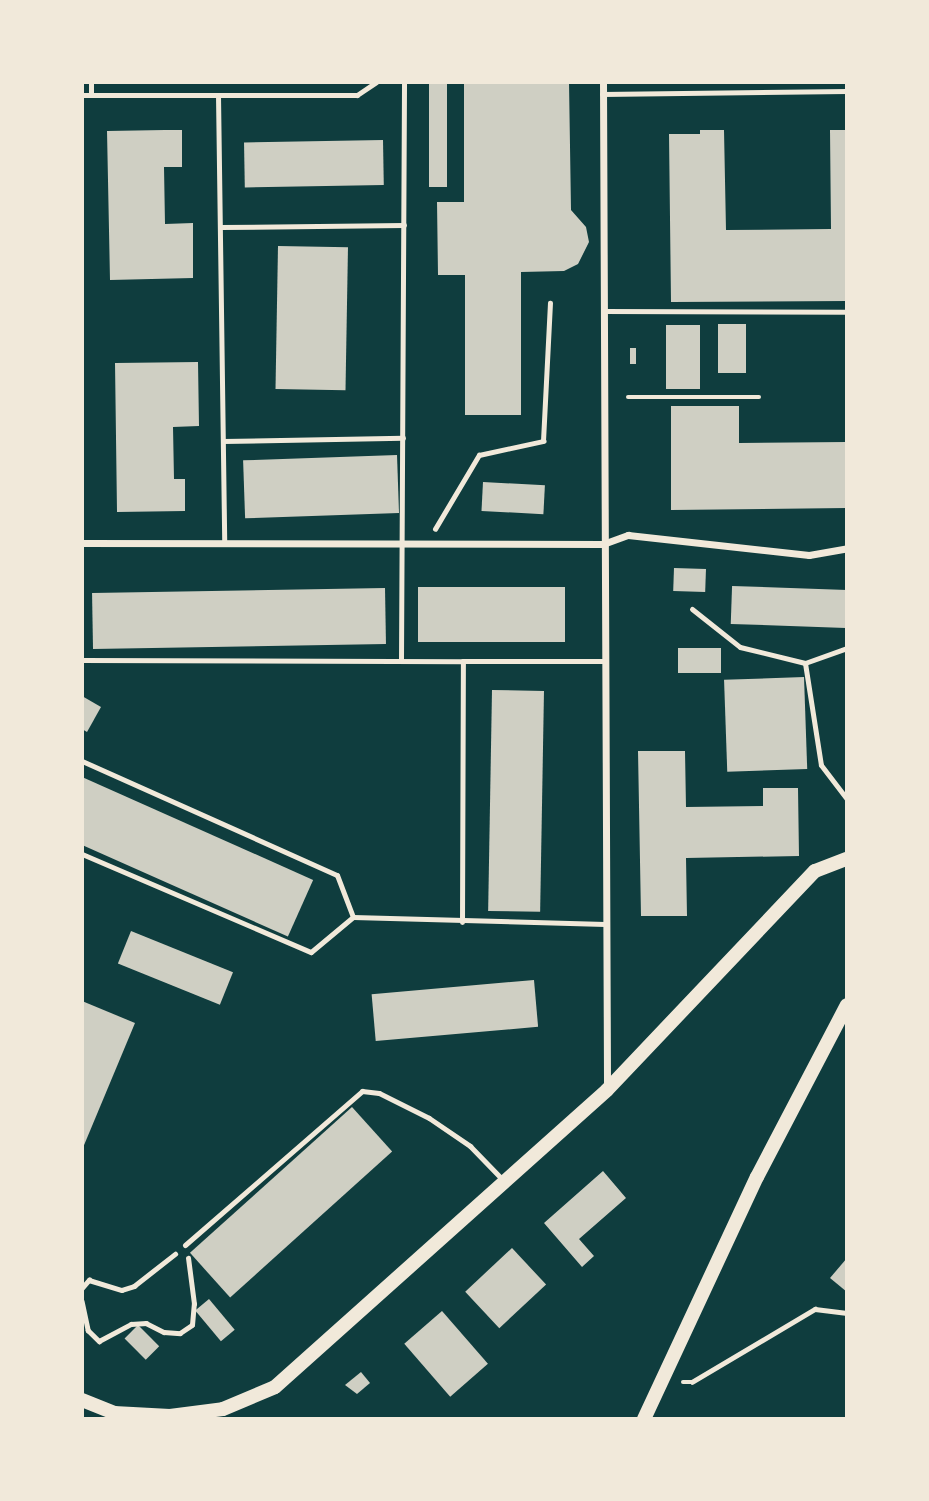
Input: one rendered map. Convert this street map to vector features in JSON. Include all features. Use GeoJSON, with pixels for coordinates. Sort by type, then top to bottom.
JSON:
{"type":"FeatureCollection","features":[{"type":"Feature","properties":{"kind":"main road"},"geometry":{"type":"LineString","coordinates":[[82,1400],[117,1416],[141,1418],[194,1415],[223,1409],[275,1387],[607,1090],[803,882],[828,862],[847,859]]}},
{"type":"Feature","properties":{"kind":"main road"},"geometry":{"type":"LineString","coordinates":[[644,1419],[757,1177],[847,1005]]}},
{"type":"Feature","properties":{"kind":"street"},"geometry":{"type":"LineString","coordinates":[[603,82],[607,1090]]}},
{"type":"Feature","properties":{"kind":"street"},"geometry":{"type":"LineString","coordinates":[[82,543],[603,544],[628,535],[656,535],[809,555],[847,548]]}},
{"type":"Feature","properties":{"kind":"lane"},"geometry":{"type":"LineString","coordinates":[[90,82],[90,94]]}},
{"type":"Feature","properties":{"kind":"lane"},"geometry":{"type":"LineString","coordinates":[[82,95],[356,95],[376,82]]}},
{"type":"Feature","properties":{"kind":"lane"},"geometry":{"type":"LineString","coordinates":[[401,660],[404,82]]}},
{"type":"Feature","properties":{"kind":"lane"},"geometry":{"type":"LineString","coordinates":[[602,94],[847,91]]}},
{"type":"Feature","properties":{"kind":"lane"},"geometry":{"type":"LineString","coordinates":[[218,95],[225,544]]}},
{"type":"Feature","properties":{"kind":"lane"},"geometry":{"type":"LineString","coordinates":[[220,227],[404,225]]}},
{"type":"Feature","properties":{"kind":"lane"},"geometry":{"type":"LineString","coordinates":[[603,311],[847,313]]}},
{"type":"Feature","properties":{"kind":"lane"},"geometry":{"type":"LineString","coordinates":[[223,440],[403,438]]}},
{"type":"Feature","properties":{"kind":"lane"},"geometry":{"type":"LineString","coordinates":[[692,609],[740,647],[805,663],[847,648]]}},
{"type":"Feature","properties":{"kind":"lane"},"geometry":{"type":"LineString","coordinates":[[82,660],[604,662]]}},
{"type":"Feature","properties":{"kind":"lane"},"geometry":{"type":"LineString","coordinates":[[461,922],[463,661]]}},
{"type":"Feature","properties":{"kind":"lane"},"geometry":{"type":"LineString","coordinates":[[805,663],[821,765],[847,799]]}},
{"type":"Feature","properties":{"kind":"lane"},"geometry":{"type":"LineString","coordinates":[[82,761],[337,875],[353,917]]}},
{"type":"Feature","properties":{"kind":"lane"},"geometry":{"type":"LineString","coordinates":[[82,854],[311,952],[353,917],[605,924]]}},
{"type":"Feature","properties":{"kind":"lane"},"geometry":{"type":"LineString","coordinates":[[185,1245],[362,1091],[379,1093],[429,1118],[470,1146],[505,1182]]}},
{"type":"Feature","properties":{"kind":"path"},"geometry":{"type":"LineString","coordinates":[[426,544],[479,455],[543,440],[550,303]]}},
{"type":"Feature","properties":{"kind":"path"},"geometry":{"type":"LineString","coordinates":[[628,397],[759,397]]}},
{"type":"Feature","properties":{"kind":"path"},"geometry":{"type":"LineString","coordinates":[[82,1288],[89,1280],[122,1290],[134,1286],[185,1245]]}},
{"type":"Feature","properties":{"kind":"path"},"geometry":{"type":"LineString","coordinates":[[82,1301],[88,1330],[100,1341],[131,1324],[146,1323],[164,1332],[180,1332],[191,1325],[194,1304],[185,1245]]}},
{"type":"Feature","properties":{"kind":"path"},"geometry":{"type":"LineString","coordinates":[[679,1383],[692,1382],[815,1309],[847,1312]]}},
{"type":"Feature","properties":{"kind":"building"},"geometry":{"type":"Polygon","coordinates":[[[429,82],[447,82],[447,187],[429,187],[429,82]]]}},
{"type":"Feature","properties":{"kind":"building"},"geometry":{"type":"Polygon","coordinates":[[[464,82],[569,82],[571,210],[586,227],[589,242],[578,264],[564,271],[521,272],[521,415],[465,415],[465,275],[438,275],[437,202],[464,202],[464,82]]]}},
{"type":"Feature","properties":{"kind":"building"},"geometry":{"type":"Polygon","coordinates":[[[182,130],[182,167],[164,167],[165,224],[193,223],[193,278],[110,280],[107,131],[182,130]]]}},
{"type":"Feature","properties":{"kind":"building"},"geometry":{"type":"Polygon","coordinates":[[[700,130],[724,130],[726,230],[831,229],[830,130],[847,130],[847,301],[671,302],[669,134],[700,134],[700,130]]]}},
{"type":"Feature","properties":{"kind":"building"},"geometry":{"type":"Polygon","coordinates":[[[383,140],[384,185],[245,187],[244,142],[383,140]]]}},
{"type":"Feature","properties":{"kind":"building"},"geometry":{"type":"Polygon","coordinates":[[[278,246],[348,247],[345,390],[276,389],[278,246]]]}},
{"type":"Feature","properties":{"kind":"building"},"geometry":{"type":"Polygon","coordinates":[[[718,324],[746,324],[746,373],[718,373],[718,324]]]}},
{"type":"Feature","properties":{"kind":"building"},"geometry":{"type":"Polygon","coordinates":[[[666,325],[700,325],[700,389],[666,389],[666,325]]]}},
{"type":"Feature","properties":{"kind":"building"},"geometry":{"type":"Polygon","coordinates":[[[630,348],[636,348],[636,364],[630,364],[630,348]]]}},
{"type":"Feature","properties":{"kind":"building"},"geometry":{"type":"Polygon","coordinates":[[[198,362],[199,426],[173,427],[174,479],[185,479],[185,511],[117,512],[115,363],[198,362]]]}},
{"type":"Feature","properties":{"kind":"building"},"geometry":{"type":"Polygon","coordinates":[[[671,406],[739,406],[739,443],[847,442],[847,508],[671,510],[671,406]]]}},
{"type":"Feature","properties":{"kind":"building"},"geometry":{"type":"Polygon","coordinates":[[[397,455],[399,513],[245,518],[243,460],[397,455]]]}},
{"type":"Feature","properties":{"kind":"building"},"geometry":{"type":"Polygon","coordinates":[[[483,482],[545,485],[543,514],[481,511],[483,482]]]}},
{"type":"Feature","properties":{"kind":"building"},"geometry":{"type":"Polygon","coordinates":[[[674,568],[706,569],[705,592],[673,591],[674,568]]]}},
{"type":"Feature","properties":{"kind":"building"},"geometry":{"type":"Polygon","coordinates":[[[732,586],[847,590],[846,628],[731,624],[732,586]]]}},
{"type":"Feature","properties":{"kind":"building"},"geometry":{"type":"Polygon","coordinates":[[[418,587],[565,587],[565,642],[418,642],[418,587]]]}},
{"type":"Feature","properties":{"kind":"building"},"geometry":{"type":"Polygon","coordinates":[[[385,588],[386,644],[93,649],[92,593],[385,588]]]}},
{"type":"Feature","properties":{"kind":"building"},"geometry":{"type":"Polygon","coordinates":[[[678,648],[721,648],[721,673],[678,673],[678,648]]]}},
{"type":"Feature","properties":{"kind":"building"},"geometry":{"type":"Polygon","coordinates":[[[804,677],[807,769],[727,772],[724,680],[804,677]]]}},
{"type":"Feature","properties":{"kind":"building"},"geometry":{"type":"Polygon","coordinates":[[[492,690],[544,691],[540,912],[488,911],[492,690]]]}},
{"type":"Feature","properties":{"kind":"building"},"geometry":{"type":"Polygon","coordinates":[[[82,696],[101,707],[87,732],[82,729],[82,696]]]}},
{"type":"Feature","properties":{"kind":"building"},"geometry":{"type":"Polygon","coordinates":[[[638,751],[685,751],[686,807],[763,806],[763,788],[798,788],[799,856],[686,858],[687,916],[641,916],[638,751]]]}},
{"type":"Feature","properties":{"kind":"building"},"geometry":{"type":"Polygon","coordinates":[[[82,777],[313,880],[288,937],[82,845],[82,777]]]}},
{"type":"Feature","properties":{"kind":"building"},"geometry":{"type":"Polygon","coordinates":[[[131,931],[233,972],[220,1005],[118,963],[131,931]]]}},
{"type":"Feature","properties":{"kind":"building"},"geometry":{"type":"Polygon","coordinates":[[[534,980],[538,1027],[376,1041],[372,994],[534,980]]]}},
{"type":"Feature","properties":{"kind":"building"},"geometry":{"type":"Polygon","coordinates":[[[82,1001],[135,1023],[82,1150],[82,1001]]]}},
{"type":"Feature","properties":{"kind":"building"},"geometry":{"type":"Polygon","coordinates":[[[352,1107],[392,1152],[230,1297],[190,1253],[352,1107]]]}},
{"type":"Feature","properties":{"kind":"building"},"geometry":{"type":"Polygon","coordinates":[[[603,1171],[626,1198],[579,1239],[594,1256],[582,1267],[544,1223],[603,1171]]]}},
{"type":"Feature","properties":{"kind":"building"},"geometry":{"type":"Polygon","coordinates":[[[512,1248],[546,1285],[499,1328],[465,1292],[512,1248]]]}},
{"type":"Feature","properties":{"kind":"building"},"geometry":{"type":"Polygon","coordinates":[[[847,1258],[847,1292],[830,1278],[847,1258]]]}},
{"type":"Feature","properties":{"kind":"building"},"geometry":{"type":"Polygon","coordinates":[[[209,1299],[235,1330],[221,1341],[195,1311],[209,1299]]]}},
{"type":"Feature","properties":{"kind":"building"},"geometry":{"type":"Polygon","coordinates":[[[442,1311],[488,1364],[450,1397],[404,1344],[442,1311]]]}},
{"type":"Feature","properties":{"kind":"building"},"geometry":{"type":"Polygon","coordinates":[[[138,1325],[159,1346],[146,1360],[125,1338],[138,1325]]]}},
{"type":"Feature","properties":{"kind":"building"},"geometry":{"type":"Polygon","coordinates":[[[361,1372],[370,1383],[357,1394],[345,1385],[361,1372]]]}}]}
